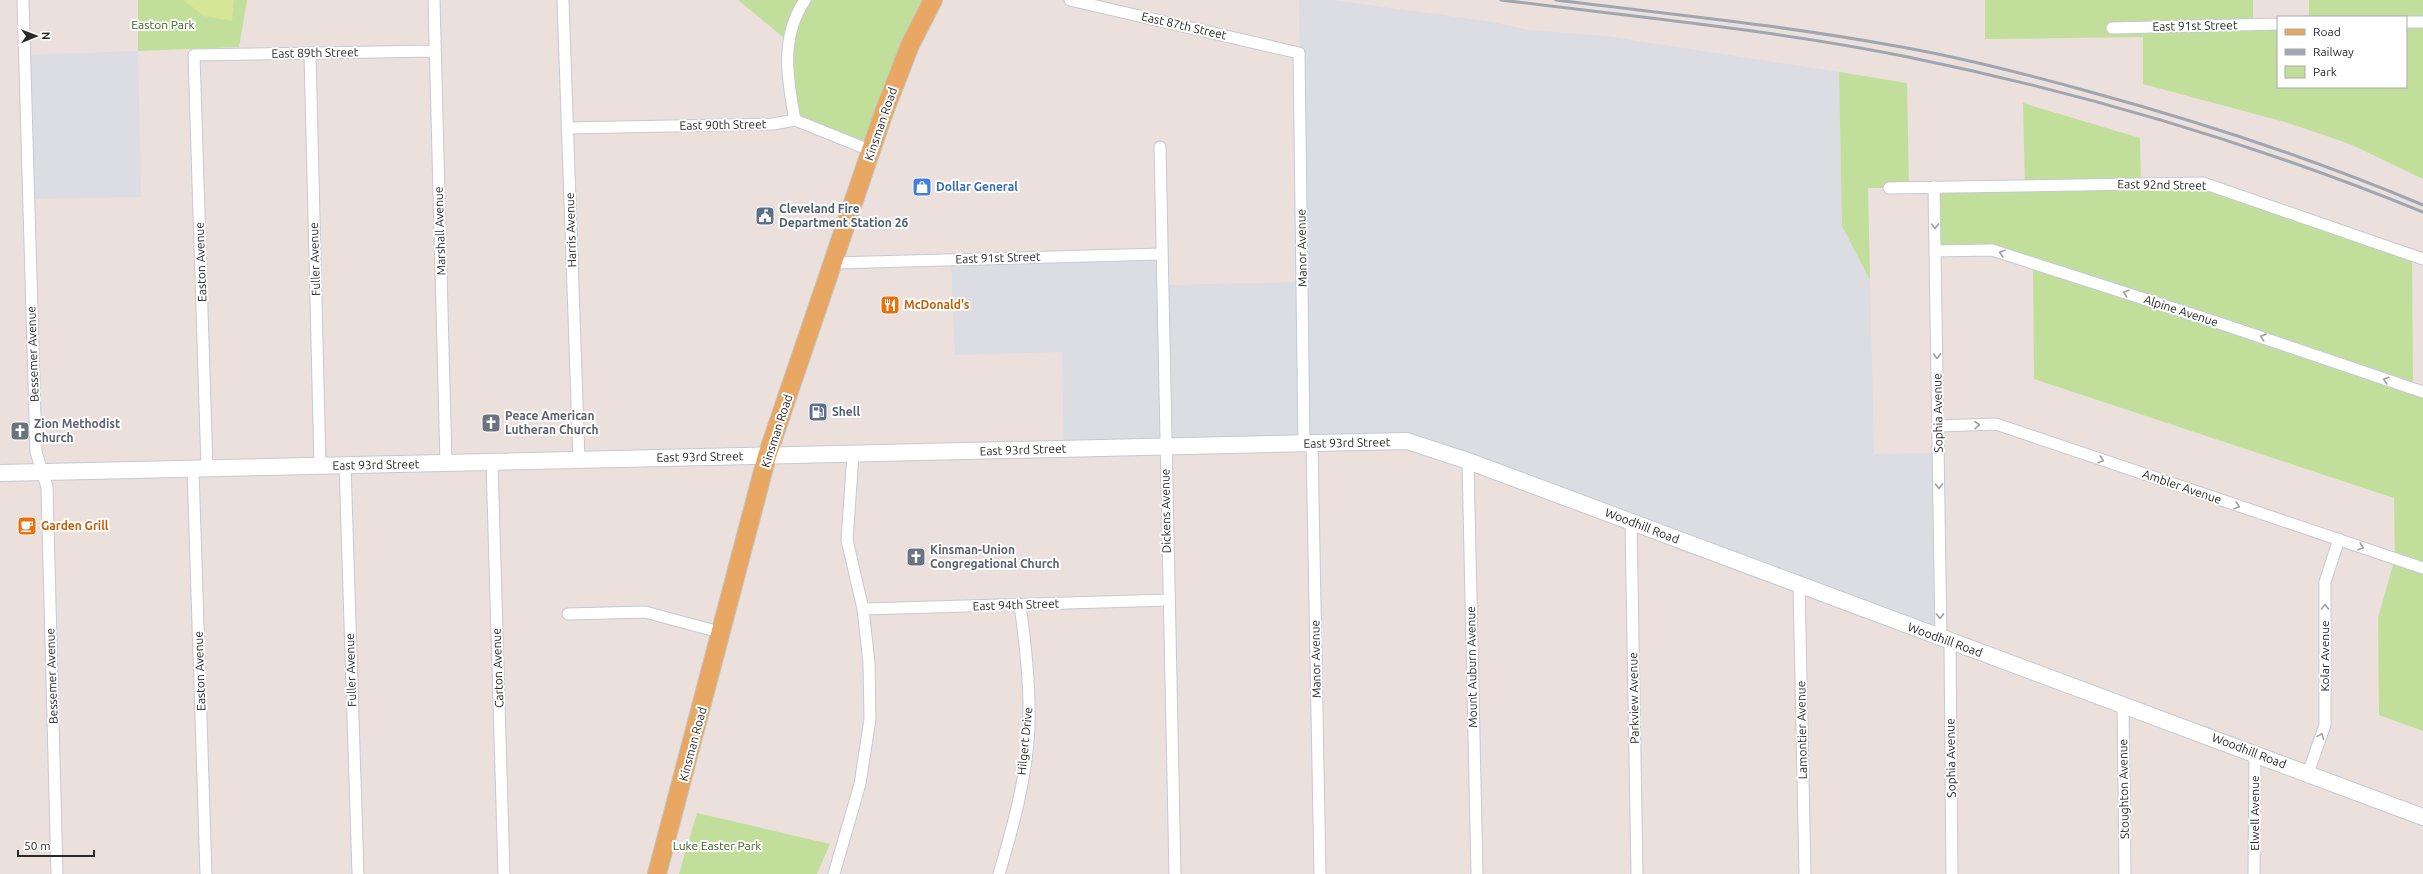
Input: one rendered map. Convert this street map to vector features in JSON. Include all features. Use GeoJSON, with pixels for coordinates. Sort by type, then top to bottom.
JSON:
{"type":"FeatureCollection","features":[{"type":"Feature","properties":{"kind":"main road","name":"Kinsman Road"},"geometry":{"type":"LineString","coordinates":[[657,874],[722,633],[767,456],[835,263],[884,112],[910,45],[933,0]]}},
{"type":"Feature","properties":{"kind":"main road","name":"East 93rd Street"},"geometry":{"type":"LineString","coordinates":[[0,473],[853,455],[1407,441],[1468,461]]}},
{"type":"Feature","properties":{"kind":"main road","name":"Woodhill Road"},"geometry":{"type":"LineString","coordinates":[[1468,461],[1945,640],[2255,753],[2423,817]]}},
{"type":"Feature","properties":{"kind":"street","name":"Bessemer Avenue"},"geometry":{"type":"LineString","coordinates":[[23,0],[36,452],[41,472],[47,487],[58,874]]}},
{"type":"Feature","properties":{"kind":"street","name":"Marshall Avenue"},"geometry":{"type":"LineString","coordinates":[[434,0],[446,463]]}},
{"type":"Feature","properties":{"kind":"street","name":"Harris Avenue"},"geometry":{"type":"LineString","coordinates":[[563,0],[579,460]]}},
{"type":"Feature","properties":{"kind":"street"},"geometry":{"type":"LineString","coordinates":[[805,0],[794,20],[788,41],[789,87],[795,120],[872,151]]}},
{"type":"Feature","properties":{"kind":"street","name":"East 87th Street"},"geometry":{"type":"LineString","coordinates":[[1070,0],[1299,53]]}},
{"type":"Feature","properties":{"kind":"street"},"geometry":{"type":"LineString","coordinates":[[2407,22],[2423,22]]}},
{"type":"Feature","properties":{"kind":"street","name":"East 91st Street"},"geometry":{"type":"LineString","coordinates":[[2112,28],[2277,24]]}},
{"type":"Feature","properties":{"kind":"street","name":"East 89th Street"},"geometry":{"type":"LineString","coordinates":[[194,55],[436,51]]}},
{"type":"Feature","properties":{"kind":"street","name":"Fuller Avenue"},"geometry":{"type":"LineString","coordinates":[[310,53],[320,466]]}},
{"type":"Feature","properties":{"kind":"street","name":"Manor Avenue"},"geometry":{"type":"LineString","coordinates":[[1299,53],[1320,874]]}},
{"type":"Feature","properties":{"kind":"street","name":"Easton Avenue"},"geometry":{"type":"LineString","coordinates":[[194,55],[206,874]]}},
{"type":"Feature","properties":{"kind":"street","name":"East 90th Street"},"geometry":{"type":"LineString","coordinates":[[567,128],[773,124],[795,120]]}},
{"type":"Feature","properties":{"kind":"street","name":"Dickens Avenue"},"geometry":{"type":"LineString","coordinates":[[1160,147],[1168,600],[1175,874]]}},
{"type":"Feature","properties":{"kind":"street","name":"East 92nd Street"},"geometry":{"type":"LineString","coordinates":[[1889,188],[2203,183],[2423,259]]}},
{"type":"Feature","properties":{"kind":"street","name":"Sophia Avenue"},"geometry":{"type":"LineString","coordinates":[[1934,187],[1938,426],[1952,874]]}},
{"type":"Feature","properties":{"kind":"street","name":"Alpine Avenue"},"geometry":{"type":"LineString","coordinates":[[1935,251],[1992,250],[2219,323],[2423,392]]}},
{"type":"Feature","properties":{"kind":"street","name":"East 91st Street"},"geometry":{"type":"LineString","coordinates":[[835,263],[1161,254]]}},
{"type":"Feature","properties":{"kind":"street","name":"Ambler Avenue"},"geometry":{"type":"LineString","coordinates":[[1938,426],[1996,424],[2423,568]]}},
{"type":"Feature","properties":{"kind":"street"},"geometry":{"type":"LineString","coordinates":[[834,874],[860,784],[870,719],[869,663],[863,609],[847,540],[853,455]]}},
{"type":"Feature","properties":{"kind":"street","name":"Mount Auburn Avenue"},"geometry":{"type":"LineString","coordinates":[[1468,461],[1477,874]]}},
{"type":"Feature","properties":{"kind":"street","name":"Carton Avenue"},"geometry":{"type":"LineString","coordinates":[[492,462],[504,874]]}},
{"type":"Feature","properties":{"kind":"street","name":"Fuller Avenue"},"geometry":{"type":"LineString","coordinates":[[345,465],[358,874]]}},
{"type":"Feature","properties":{"kind":"street","name":"Parkview Avenue"},"geometry":{"type":"LineString","coordinates":[[1631,522],[1637,874]]}},
{"type":"Feature","properties":{"kind":"street","name":"Kolar Avenue"},"geometry":{"type":"LineString","coordinates":[[2308,773],[2325,725],[2325,582],[2339,540]]}},
{"type":"Feature","properties":{"kind":"street","name":"Lamontier Avenue"},"geometry":{"type":"LineString","coordinates":[[1799,585],[1805,874]]}},
{"type":"Feature","properties":{"kind":"street","name":"East 94th Street"},"geometry":{"type":"LineString","coordinates":[[863,609],[1020,606],[1168,600]]}},
{"type":"Feature","properties":{"kind":"street","name":"Hilgert Drive"},"geometry":{"type":"LineString","coordinates":[[999,874],[1009,839],[1026,759],[1029,729],[1027,656],[1020,606]]}},
{"type":"Feature","properties":{"kind":"street"},"geometry":{"type":"LineString","coordinates":[[568,614],[645,612],[722,633]]}},
{"type":"Feature","properties":{"kind":"street","name":"Stoughton Avenue"},"geometry":{"type":"LineString","coordinates":[[2123,704],[2125,874]]}},
{"type":"Feature","properties":{"kind":"street","name":"Elwell Avenue"},"geometry":{"type":"LineString","coordinates":[[2254,874],[2255,753]]}},
{"type":"Feature","properties":{"kind":"shaded area"},"geometry":{"type":"Polygon","coordinates":[[[1299,0],[1332,0],[1493,22],[1528,30],[1606,36],[1839,72],[1842,225],[1870,280],[1874,454],[1938,453],[1941,638],[1407,441],[1064,449],[1062,352],[955,355],[951,259],[1161,254],[1162,285],[1302,282],[1299,0]]]}},
{"type":"Feature","properties":{"kind":"shaded area"},"geometry":{"type":"Polygon","coordinates":[[[138,51],[141,197],[29,199],[25,55],[138,51]]]}},
{"type":"Feature","properties":{"kind":"green space","name":"Easton Park"},"geometry":{"type":"Polygon","coordinates":[[[138,0],[247,0],[239,47],[138,51],[138,0]]]}},
{"type":"Feature","properties":{"kind":"green space"},"geometry":{"type":"Polygon","coordinates":[[[183,0],[234,0],[232,21],[204,16],[183,0]]]}},
{"type":"Feature","properties":{"kind":"green space"},"geometry":{"type":"Polygon","coordinates":[[[738,0],[933,0],[872,151],[795,120],[788,41],[738,0]]]}},
{"type":"Feature","properties":{"kind":"green space"},"geometry":{"type":"Polygon","coordinates":[[[1985,0],[2253,0],[2253,25],[2277,24],[2277,88],[2407,88],[2407,16],[2309,16],[2309,0],[2423,0],[2423,179],[2350,144],[2285,122],[2143,84],[2143,37],[1985,39],[1985,0]]]}},
{"type":"Feature","properties":{"kind":"green space"},"geometry":{"type":"Polygon","coordinates":[[[1839,72],[1907,83],[1909,188],[1868,188],[1870,280],[1842,226],[1839,72]]]}},
{"type":"Feature","properties":{"kind":"green space"},"geometry":{"type":"Polygon","coordinates":[[[2023,103],[2140,138],[2141,184],[2203,183],[2412,255],[2413,389],[2423,392],[2423,731],[2379,715],[2378,618],[2395,558],[2394,498],[2034,379],[2033,263],[1992,250],[1935,251],[1934,187],[2025,186],[2023,103]]]}},
{"type":"Feature","properties":{"kind":"green space","name":"Luke Easter Park"},"geometry":{"type":"Polygon","coordinates":[[[697,813],[830,844],[817,874],[679,874],[697,813]]]}},
{"type":"Feature","properties":{"kind":"railway"},"geometry":{"type":"LineString","coordinates":[[1501,0],[1807,39],[1858,47],[1974,71],[2169,122],[2297,164],[2423,212]]}},
{"type":"Feature","properties":{"kind":"railway"},"geometry":{"type":"LineString","coordinates":[[1556,0],[1724,20],[1849,38],[1915,49],[1989,65],[2172,115],[2257,142],[2341,172],[2423,205]]}},
{"type":"Feature","properties":{"kind":"place","name":"Dollar General"},"geometry":{"type":"Point","coordinates":[922,187]}},
{"type":"Feature","properties":{"kind":"place","name":"Cleveland Fire Department Station 26"},"geometry":{"type":"Point","coordinates":[765,216]}},
{"type":"Feature","properties":{"kind":"place","name":"McDonald's"},"geometry":{"type":"Point","coordinates":[890,305]}},
{"type":"Feature","properties":{"kind":"place","name":"Shell"},"geometry":{"type":"Point","coordinates":[818,412]}},
{"type":"Feature","properties":{"kind":"place","name":"Peace American Lutheran Church"},"geometry":{"type":"Point","coordinates":[491,423]}},
{"type":"Feature","properties":{"kind":"place","name":"Zion Methodist Church"},"geometry":{"type":"Point","coordinates":[20,431]}},
{"type":"Feature","properties":{"kind":"place","name":"Garden Grill"},"geometry":{"type":"Point","coordinates":[27,526]}},
{"type":"Feature","properties":{"kind":"place","name":"Kinsman-Union Congregational Church"},"geometry":{"type":"Point","coordinates":[916,557]}}]}
